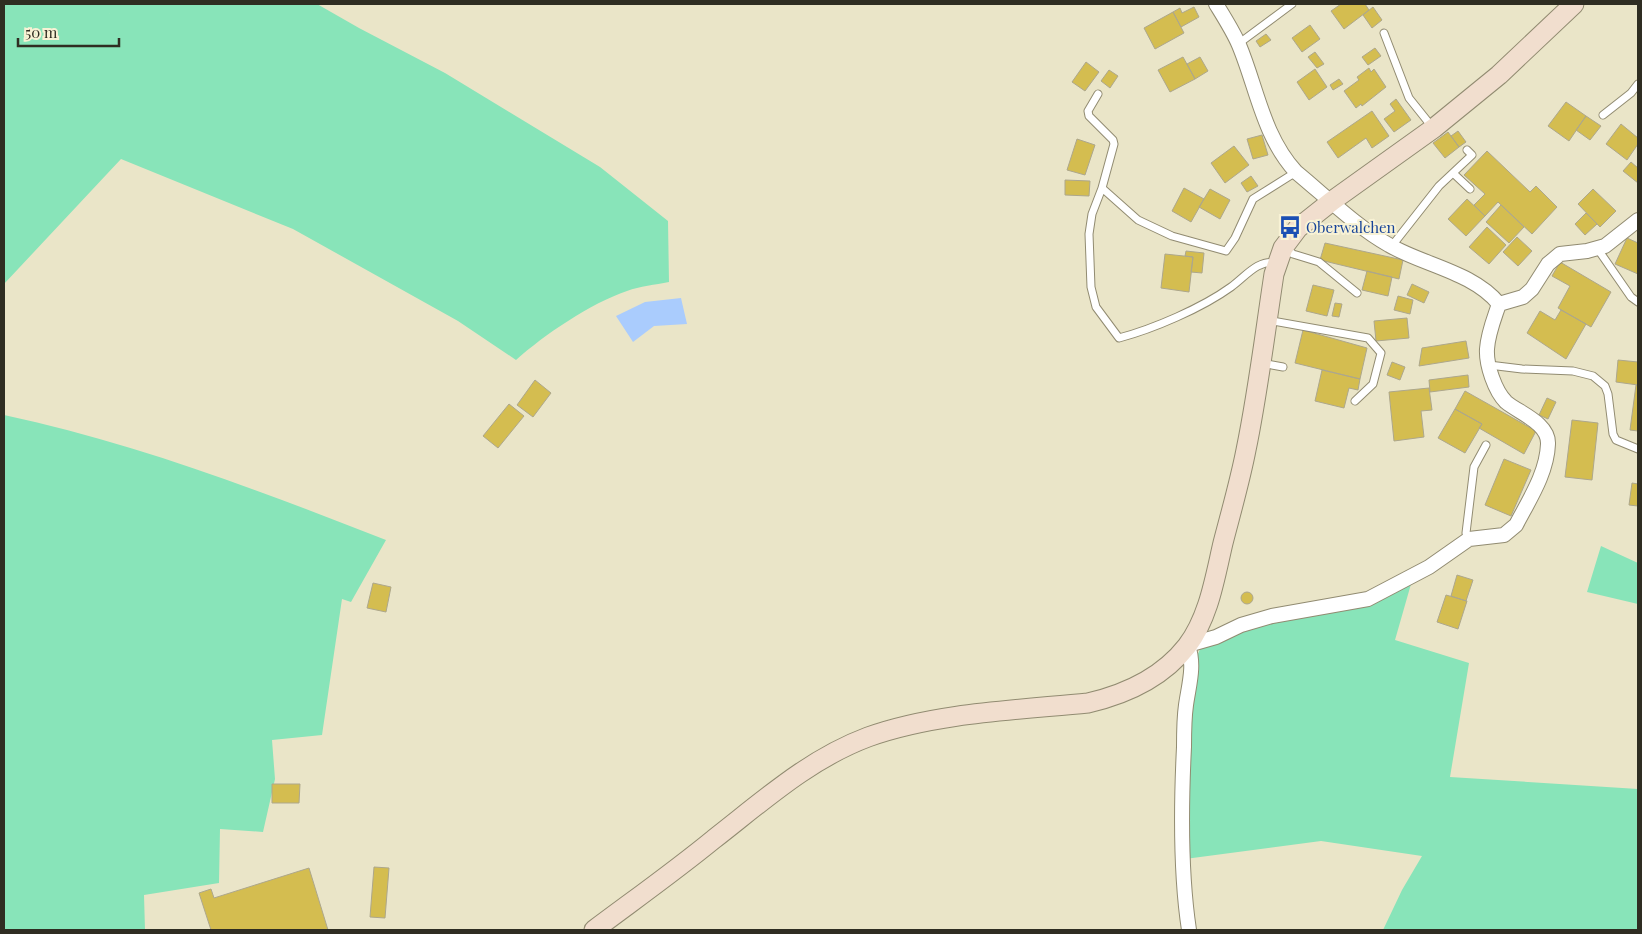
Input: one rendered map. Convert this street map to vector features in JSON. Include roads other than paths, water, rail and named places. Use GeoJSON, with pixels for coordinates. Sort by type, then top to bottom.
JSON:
{"type":"FeatureCollection","features":[{"type":"Feature","properties":{"kind":"main road"},"geometry":{"type":"LineString","coordinates":[[594,930],[672,873],[784,784],[824,757],[838,750],[892,730],[939,720],[1109,698],[1145,683],[1168,666],[1188,645],[1198,629],[1214,582],[1246,452],[1267,320],[1280,256],[1298,228],[1332,201],[1434,128],[1499,75],[1574,4]]}},
{"type":"Feature","properties":{"kind":"street"},"geometry":{"type":"LineString","coordinates":[[1216,4],[1238,44],[1269,132],[1296,172],[1392,247],[1445,267],[1493,297],[1499,304]]}},
{"type":"Feature","properties":{"kind":"street"},"geometry":{"type":"LineString","coordinates":[[1499,304],[1523,297],[1532,290],[1548,264],[1560,254],[1597,248],[1613,242],[1638,220]]}},
{"type":"Feature","properties":{"kind":"street"},"geometry":{"type":"LineString","coordinates":[[1189,930],[1185,896],[1183,800],[1186,707],[1192,670],[1192,656],[1188,645],[1216,637],[1241,625],[1272,616],[1368,598],[1429,567],[1468,539],[1504,535],[1516,526],[1542,473],[1548,443],[1542,428],[1505,401],[1498,389],[1489,365],[1487,350],[1489,335],[1499,304]]}},
{"type":"Feature","properties":{"kind":"lane"},"geometry":{"type":"LineString","coordinates":[[1238,44],[1292,4]]}},
{"type":"Feature","properties":{"kind":"lane"},"geometry":{"type":"LineString","coordinates":[[1384,33],[1409,98],[1434,128]]}},
{"type":"Feature","properties":{"kind":"lane"},"geometry":{"type":"LineString","coordinates":[[1603,114],[1631,93],[1638,84]]}},
{"type":"Feature","properties":{"kind":"lane"},"geometry":{"type":"LineString","coordinates":[[1098,94],[1088,111],[1089,116],[1113,140],[1114,144],[1102,188],[1092,214],[1089,234],[1091,287],[1096,307],[1119,338],[1146,331],[1221,294],[1260,264],[1280,256],[1293,254],[1318,262],[1357,293]]}},
{"type":"Feature","properties":{"kind":"lane"},"geometry":{"type":"LineString","coordinates":[[1392,247],[1439,186],[1472,155],[1467,150]]}},
{"type":"Feature","properties":{"kind":"lane"},"geometry":{"type":"LineString","coordinates":[[1102,188],[1138,220],[1172,236],[1226,251],[1235,238],[1253,199],[1296,172]]}},
{"type":"Feature","properties":{"kind":"lane"},"geometry":{"type":"LineString","coordinates":[[1453,173],[1470,189]]}},
{"type":"Feature","properties":{"kind":"lane"},"geometry":{"type":"LineString","coordinates":[[1597,248],[1631,297],[1638,302]]}},
{"type":"Feature","properties":{"kind":"lane"},"geometry":{"type":"LineString","coordinates":[[1267,320],[1368,338],[1381,354],[1372,384],[1355,401]]}},
{"type":"Feature","properties":{"kind":"lane"},"geometry":{"type":"LineString","coordinates":[[1260,363],[1283,367]]}},
{"type":"Feature","properties":{"kind":"lane"},"geometry":{"type":"LineString","coordinates":[[1489,365],[1522,369],[1574,370],[1593,376],[1605,386],[1613,434],[1616,440],[1638,449]]}},
{"type":"Feature","properties":{"kind":"lane"},"geometry":{"type":"LineString","coordinates":[[1468,539],[1466,533],[1474,466],[1486,445]]}},
{"type":"Feature","properties":{"kind":"water"},"geometry":{"type":"Polygon","coordinates":[[[681,298],[687,324],[654,326],[633,342],[616,316],[645,302],[681,298]]]}},
{"type":"Feature","properties":{"kind":"place","name":"Oberwalchen"},"geometry":{"type":"Point","coordinates":[1290,227]}}]}
